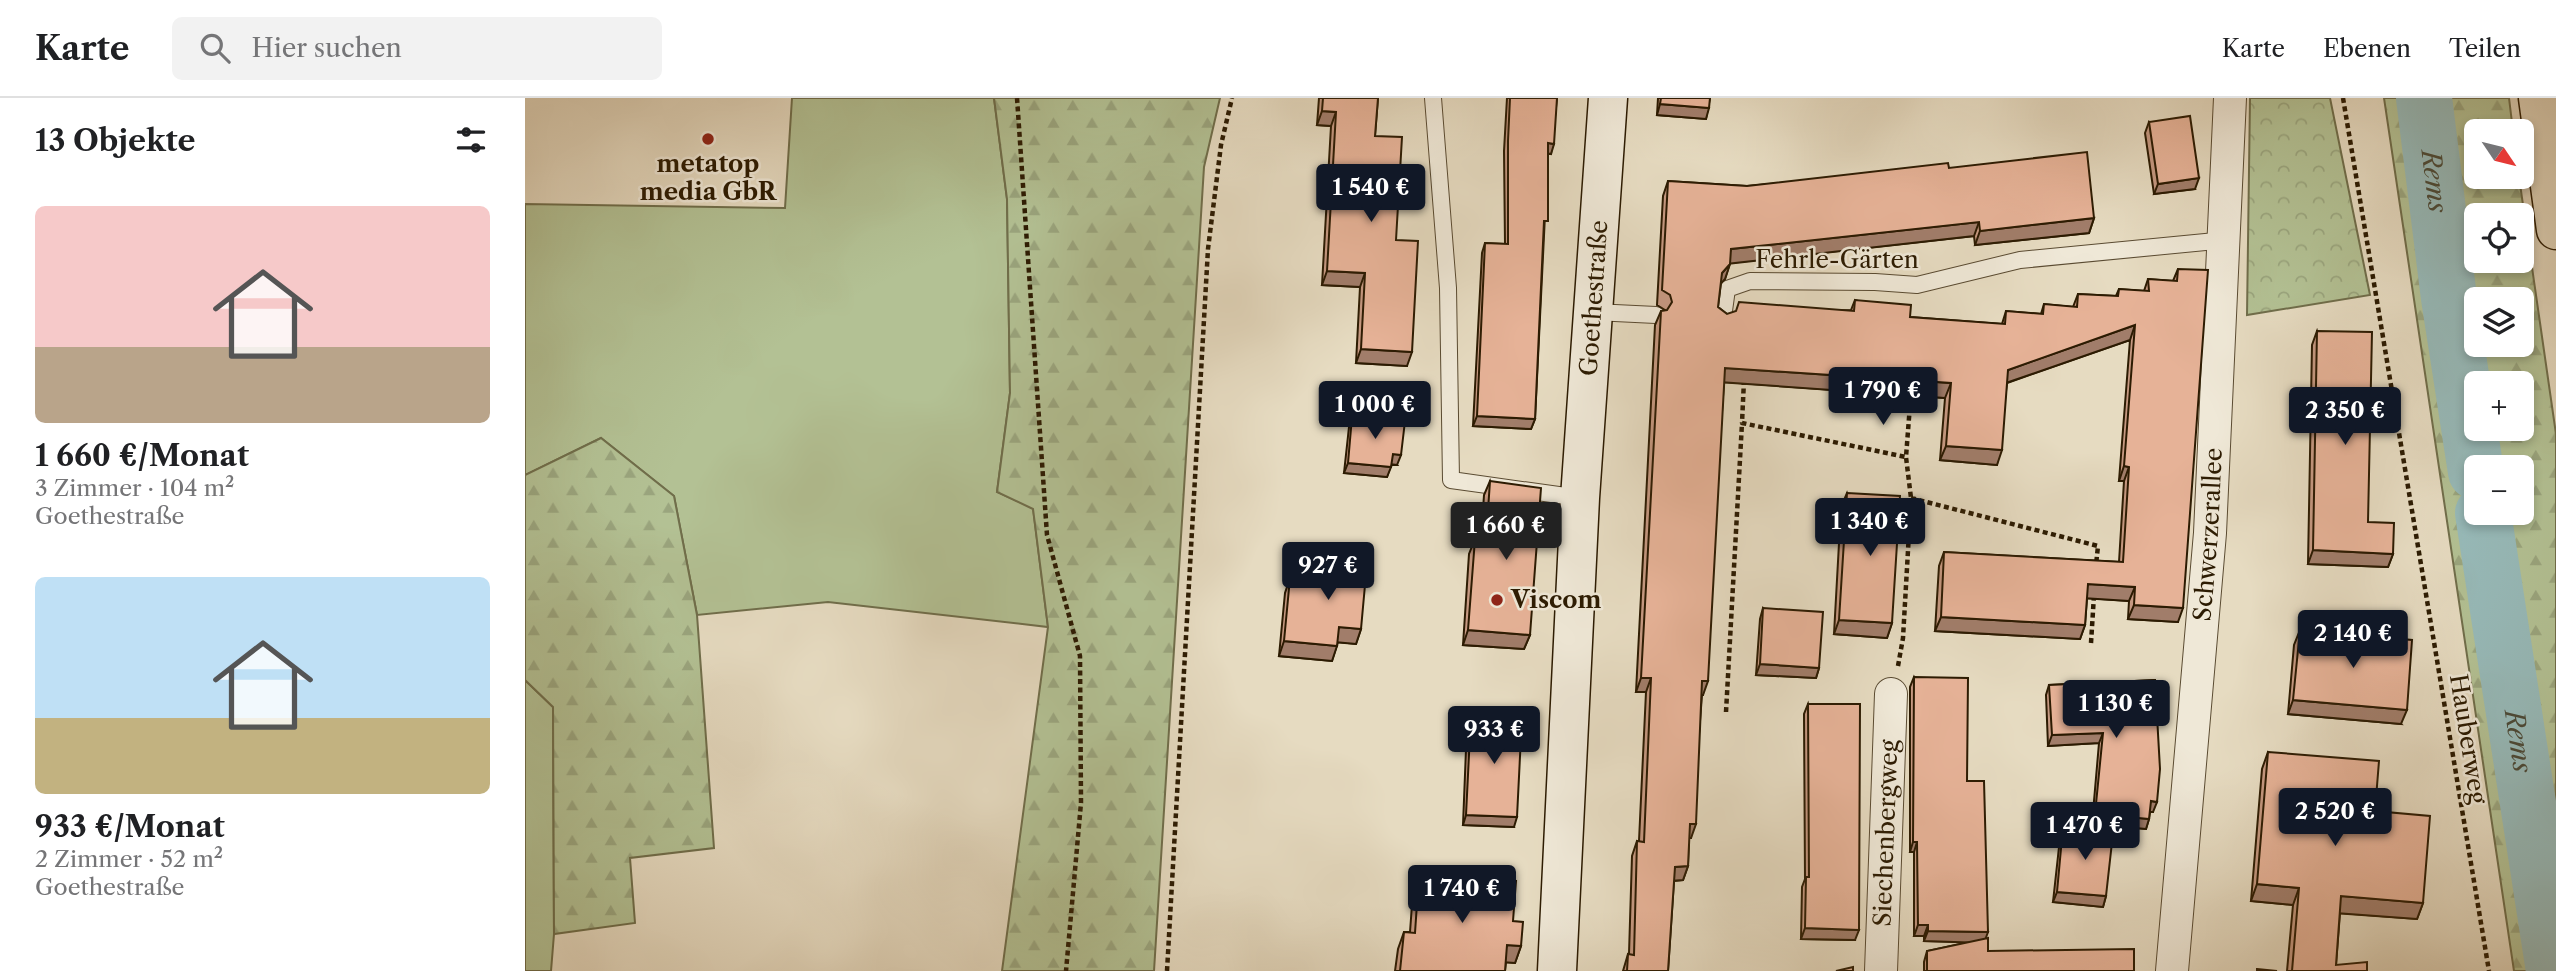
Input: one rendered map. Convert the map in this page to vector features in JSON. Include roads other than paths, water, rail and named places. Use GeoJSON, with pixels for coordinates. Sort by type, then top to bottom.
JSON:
{"type":"FeatureCollection","features":[{"type":"Feature","properties":{"kind":"highway"},"geometry":{"type":"LineString","coordinates":[[2538,98],[2556,230]]}},
{"type":"Feature","properties":{"kind":"street","name":"Goethestraße"},"geometry":{"type":"LineString","coordinates":[[1557,971],[1580,498],[1608,98]]}},
{"type":"Feature","properties":{"kind":"street","name":"Schwerzerallee"},"geometry":{"type":"LineString","coordinates":[[2172,971],[2210,533],[2226,240],[2230,98]]}},
{"type":"Feature","properties":{"kind":"street","name":"Siechenbergweg"},"geometry":{"type":"LineString","coordinates":[[1881,971],[1891,694]]}},
{"type":"Feature","properties":{"kind":"lane"},"geometry":{"type":"LineString","coordinates":[[1433,98],[1448,288],[1451,480],[1580,498]]}},
{"type":"Feature","properties":{"kind":"lane","name":"Fehrle-Gärten"},"geometry":{"type":"LineString","coordinates":[[1723,318],[1727,289],[1750,281],[1917,285],[2020,260],[2226,240]]}},
{"type":"Feature","properties":{"kind":"lane"},"geometry":{"type":"LineString","coordinates":[[1594,312],[1656,315]]}},
{"type":"Feature","properties":{"kind":"waterway","name":"Rems"},"geometry":{"type":"LineString","coordinates":[[2424,98],[2449,298],[2473,455]]}},
{"type":"Feature","properties":{"kind":"waterway","name":"Rems"},"geometry":{"type":"LineString","coordinates":[[2485,525],[2554,971]]}},
{"type":"Feature","properties":{"kind":"place","name":"metatop media GbR"},"geometry":{"type":"Point","coordinates":[708,139]}},
{"type":"Feature","properties":{"kind":"place","name":"Viscom"},"geometry":{"type":"Point","coordinates":[1497,600]}}]}
